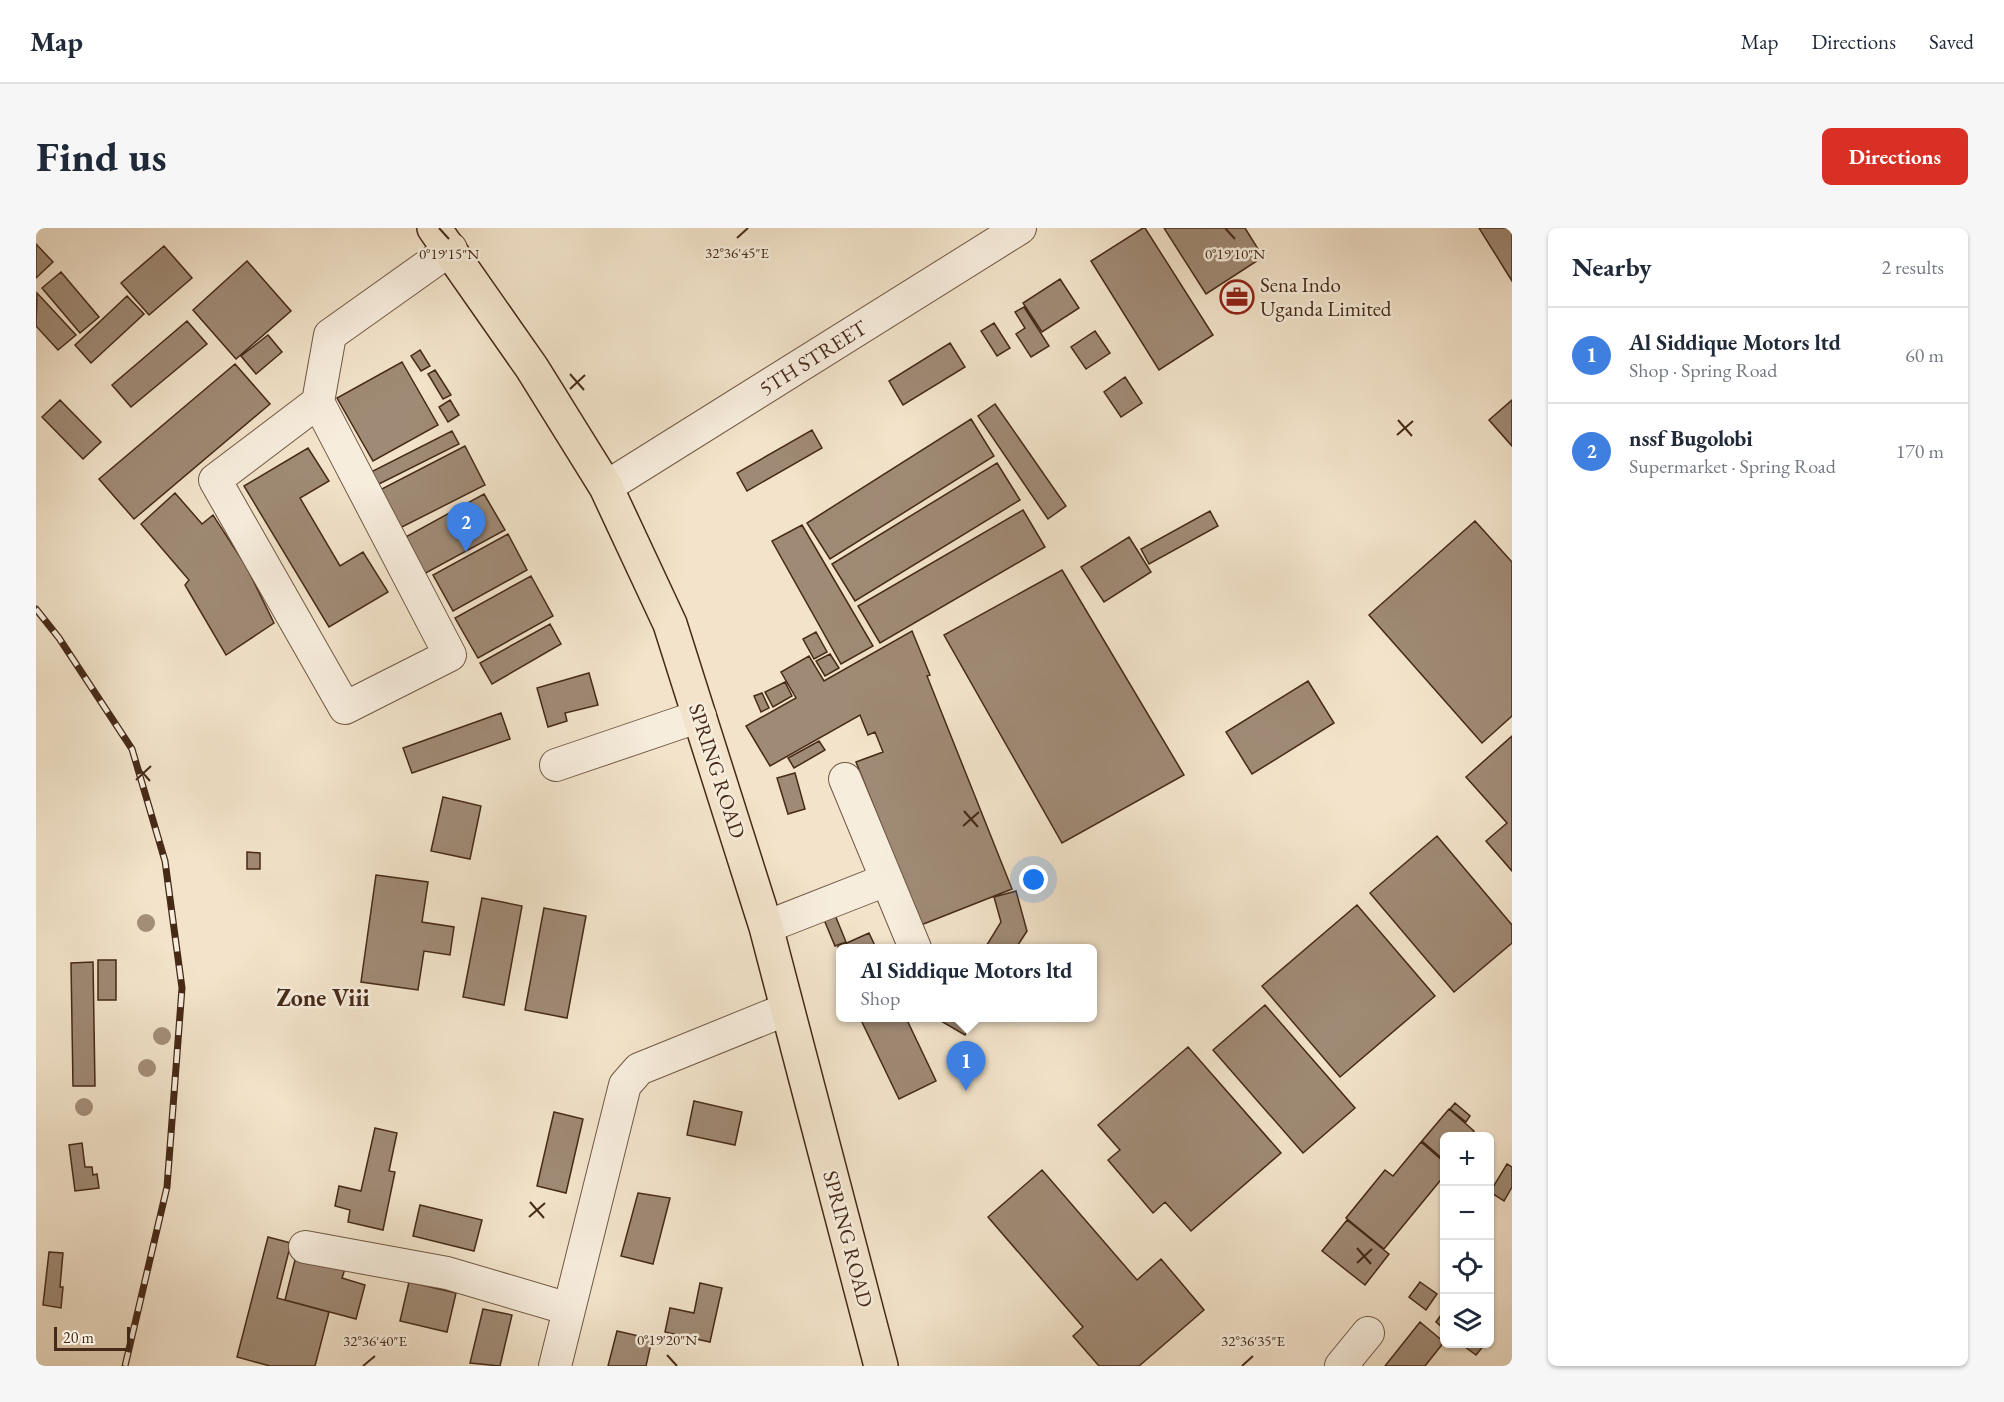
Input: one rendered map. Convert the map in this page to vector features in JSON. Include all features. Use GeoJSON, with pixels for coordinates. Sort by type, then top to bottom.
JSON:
{"type":"FeatureCollection","features":[{"type":"Feature","properties":{"kind":"main road","name":"SPRING ROAD"},"geometry":{"type":"LineString","coordinates":[[442,239],[532,368],[606,488],[670,624],[766,927],[880,1366]]}},
{"type":"Feature","properties":{"kind":"street","name":"5TH STREET"},"geometry":{"type":"LineString","coordinates":[[606,488],[1020,228]]}},
{"type":"Feature","properties":{"kind":"street"},"geometry":{"type":"LineString","coordinates":[[318,402],[214,480],[345,708],[450,655],[318,402],[330,335],[442,239]]}},
{"type":"Feature","properties":{"kind":"street"},"geometry":{"type":"LineString","coordinates":[[556,765],[700,716]]}},
{"type":"Feature","properties":{"kind":"street"},"geometry":{"type":"LineString","coordinates":[[845,779],[913,944]]}},
{"type":"Feature","properties":{"kind":"street"},"geometry":{"type":"LineString","coordinates":[[766,927],[886,880]]}},
{"type":"Feature","properties":{"kind":"street"},"geometry":{"type":"LineString","coordinates":[[555,1366],[625,1085],[631,1077],[649,1065],[787,1009]]}},
{"type":"Feature","properties":{"kind":"street"},"geometry":{"type":"LineString","coordinates":[[305,1247],[447,1273],[569,1309]]}},
{"type":"Feature","properties":{"kind":"street"},"geometry":{"type":"LineString","coordinates":[[1341,1366],[1368,1333]]}},
{"type":"Feature","properties":{"kind":"building"},"geometry":{"type":"Polygon","coordinates":[[[1143,228],[1213,335],[1159,370],[1091,261],[1143,228]]]}},
{"type":"Feature","properties":{"kind":"building"},"geometry":{"type":"Polygon","coordinates":[[[1164,228],[1245,228],[1263,257],[1206,294],[1164,228]]]}},
{"type":"Feature","properties":{"kind":"building"},"geometry":{"type":"Polygon","coordinates":[[[1479,228],[1512,228],[1512,281],[1479,228]]]}},
{"type":"Feature","properties":{"kind":"building"},"geometry":{"type":"Polygon","coordinates":[[[36,244],[53,262],[36,278],[36,244]]]}},
{"type":"Feature","properties":{"kind":"building"},"geometry":{"type":"Polygon","coordinates":[[[164,246],[192,278],[149,315],[121,283],[164,246]]]}},
{"type":"Feature","properties":{"kind":"building"},"geometry":{"type":"Polygon","coordinates":[[[247,261],[291,311],[236,359],[193,310],[247,261]]]}},
{"type":"Feature","properties":{"kind":"building"},"geometry":{"type":"Polygon","coordinates":[[[61,272],[99,317],[80,333],[42,288],[61,272]]]}},
{"type":"Feature","properties":{"kind":"building"},"geometry":{"type":"Polygon","coordinates":[[[1060,279],[1079,308],[1042,332],[1023,303],[1060,279]]]}},
{"type":"Feature","properties":{"kind":"building"},"geometry":{"type":"Polygon","coordinates":[[[37,293],[76,335],[58,350],[36,326],[37,293]]]}},
{"type":"Feature","properties":{"kind":"building"},"geometry":{"type":"Polygon","coordinates":[[[127,296],[144,314],[91,363],[75,345],[127,296]]]}},
{"type":"Feature","properties":{"kind":"building"},"geometry":{"type":"Polygon","coordinates":[[[1024,307],[1049,346],[1031,357],[1016,334],[1025,328],[1015,312],[1024,307]]]}},
{"type":"Feature","properties":{"kind":"building"},"geometry":{"type":"Polygon","coordinates":[[[187,321],[207,344],[131,407],[112,385],[187,321]]]}},
{"type":"Feature","properties":{"kind":"building"},"geometry":{"type":"Polygon","coordinates":[[[994,323],[1010,348],[997,356],[981,331],[994,323]]]}},
{"type":"Feature","properties":{"kind":"building"},"geometry":{"type":"Polygon","coordinates":[[[1095,331],[1110,353],[1086,369],[1071,347],[1095,331]]]}},
{"type":"Feature","properties":{"kind":"building"},"geometry":{"type":"Polygon","coordinates":[[[268,335],[282,352],[256,374],[241,356],[268,335]]]}},
{"type":"Feature","properties":{"kind":"building"},"geometry":{"type":"Polygon","coordinates":[[[950,343],[965,367],[903,405],[889,381],[950,343]]]}},
{"type":"Feature","properties":{"kind":"building"},"geometry":{"type":"Polygon","coordinates":[[[420,350],[430,366],[421,371],[411,356],[420,350]]]}},
{"type":"Feature","properties":{"kind":"building"},"geometry":{"type":"Polygon","coordinates":[[[402,362],[438,425],[373,461],[337,398],[402,362]]]}},
{"type":"Feature","properties":{"kind":"building"},"geometry":{"type":"Polygon","coordinates":[[[235,364],[270,404],[134,519],[99,479],[235,364]]]}},
{"type":"Feature","properties":{"kind":"building"},"geometry":{"type":"Polygon","coordinates":[[[435,370],[451,395],[443,399],[428,374],[435,370]]]}},
{"type":"Feature","properties":{"kind":"building"},"geometry":{"type":"Polygon","coordinates":[[[1125,377],[1142,403],[1121,417],[1104,392],[1125,377]]]}},
{"type":"Feature","properties":{"kind":"building"},"geometry":{"type":"Polygon","coordinates":[[[60,400],[101,442],[83,459],[42,417],[60,400]]]}},
{"type":"Feature","properties":{"kind":"building"},"geometry":{"type":"Polygon","coordinates":[[[450,400],[459,415],[448,422],[439,407],[450,400]]]}},
{"type":"Feature","properties":{"kind":"building"},"geometry":{"type":"Polygon","coordinates":[[[1512,400],[1512,446],[1489,420],[1512,400]]]}},
{"type":"Feature","properties":{"kind":"building"},"geometry":{"type":"Polygon","coordinates":[[[995,404],[1066,506],[1048,519],[978,416],[995,404]]]}},
{"type":"Feature","properties":{"kind":"building"},"geometry":{"type":"Polygon","coordinates":[[[971,419],[994,456],[830,559],[807,523],[971,419]]]}},
{"type":"Feature","properties":{"kind":"building"},"geometry":{"type":"Polygon","coordinates":[[[812,430],[822,448],[747,491],[737,473],[812,430]]]}},
{"type":"Feature","properties":{"kind":"building"},"geometry":{"type":"Polygon","coordinates":[[[452,431],[459,444],[373,487],[367,474],[452,431]]]}},
{"type":"Feature","properties":{"kind":"building"},"geometry":{"type":"Polygon","coordinates":[[[465,446],[485,485],[394,531],[374,493],[465,446]]]}},
{"type":"Feature","properties":{"kind":"building"},"geometry":{"type":"Polygon","coordinates":[[[308,448],[329,481],[300,498],[340,566],[363,552],[388,592],[329,627],[244,486],[308,448]]]}},
{"type":"Feature","properties":{"kind":"building"},"geometry":{"type":"Polygon","coordinates":[[[997,463],[1020,500],[855,601],[832,564],[997,463]]]}},
{"type":"Feature","properties":{"kind":"building"},"geometry":{"type":"Polygon","coordinates":[[[175,493],[202,524],[213,515],[246,566],[274,623],[226,655],[185,585],[189,580],[141,524],[175,493]]]}},
{"type":"Feature","properties":{"kind":"building"},"geometry":{"type":"Polygon","coordinates":[[[484,494],[505,530],[422,575],[402,539],[484,494]]]}},
{"type":"Feature","properties":{"kind":"building"},"geometry":{"type":"Polygon","coordinates":[[[1023,510],[1045,547],[880,643],[858,606],[1023,510]]]}},
{"type":"Feature","properties":{"kind":"building"},"geometry":{"type":"Polygon","coordinates":[[[1210,511],[1218,526],[1149,564],[1141,549],[1210,511]]]}},
{"type":"Feature","properties":{"kind":"building"},"geometry":{"type":"Polygon","coordinates":[[[1475,521],[1512,562],[1512,716],[1482,743],[1369,615],[1475,521]]]}},
{"type":"Feature","properties":{"kind":"building"},"geometry":{"type":"Polygon","coordinates":[[[802,525],[873,646],[841,664],[772,541],[802,525]]]}},
{"type":"Feature","properties":{"kind":"building"},"geometry":{"type":"Polygon","coordinates":[[[508,534],[527,570],[453,611],[433,575],[508,534]]]}},
{"type":"Feature","properties":{"kind":"building"},"geometry":{"type":"Polygon","coordinates":[[[1129,537],[1151,572],[1104,602],[1081,567],[1129,537]]]}},
{"type":"Feature","properties":{"kind":"building"},"geometry":{"type":"Polygon","coordinates":[[[1062,570],[1184,775],[1062,843],[944,635],[1062,570]]]}},
{"type":"Feature","properties":{"kind":"building"},"geometry":{"type":"Polygon","coordinates":[[[531,576],[553,616],[478,658],[455,618],[531,576]]]}},
{"type":"Feature","properties":{"kind":"building"},"geometry":{"type":"Polygon","coordinates":[[[550,624],[561,644],[492,684],[480,663],[550,624]]]}},
{"type":"Feature","properties":{"kind":"building"},"geometry":{"type":"Polygon","coordinates":[[[912,631],[930,675],[927,676],[1012,889],[921,925],[856,762],[883,752],[875,732],[868,735],[860,715],[770,766],[746,726],[796,698],[781,672],[809,656],[824,681],[912,631]]]}},
{"type":"Feature","properties":{"kind":"building"},"geometry":{"type":"Polygon","coordinates":[[[816,632],[827,652],[814,659],[803,639],[816,632]]]}},
{"type":"Feature","properties":{"kind":"building"},"geometry":{"type":"Polygon","coordinates":[[[830,654],[839,668],[825,676],[816,661],[830,654]]]}},
{"type":"Feature","properties":{"kind":"building"},"geometry":{"type":"Polygon","coordinates":[[[589,673],[598,705],[565,713],[567,721],[548,727],[537,688],[589,673]]]}},
{"type":"Feature","properties":{"kind":"building"},"geometry":{"type":"Polygon","coordinates":[[[1308,681],[1334,723],[1252,774],[1226,732],[1308,681]]]}},
{"type":"Feature","properties":{"kind":"building"},"geometry":{"type":"Polygon","coordinates":[[[785,682],[792,696],[773,707],[765,692],[785,682]]]}},
{"type":"Feature","properties":{"kind":"building"},"geometry":{"type":"Polygon","coordinates":[[[762,693],[769,708],[761,712],[754,696],[762,693]]]}},
{"type":"Feature","properties":{"kind":"building"},"geometry":{"type":"Polygon","coordinates":[[[501,713],[510,739],[412,773],[403,748],[501,713]]]}},
{"type":"Feature","properties":{"kind":"building"},"geometry":{"type":"Polygon","coordinates":[[[1512,736],[1512,871],[1486,841],[1507,823],[1466,777],[1512,736]]]}},
{"type":"Feature","properties":{"kind":"building"},"geometry":{"type":"Polygon","coordinates":[[[819,741],[825,750],[794,768],[788,758],[819,741]]]}},
{"type":"Feature","properties":{"kind":"building"},"geometry":{"type":"Polygon","coordinates":[[[795,773],[805,809],[788,814],[777,778],[795,773]]]}},
{"type":"Feature","properties":{"kind":"building"},"geometry":{"type":"Polygon","coordinates":[[[443,797],[481,806],[470,859],[431,851],[443,797]]]}},
{"type":"Feature","properties":{"kind":"building"},"geometry":{"type":"Polygon","coordinates":[[[1437,836],[1512,925],[1512,943],[1454,992],[1370,893],[1437,836]]]}},
{"type":"Feature","properties":{"kind":"building"},"geometry":{"type":"Polygon","coordinates":[[[247,852],[260,853],[260,869],[247,869],[247,852]]]}},
{"type":"Feature","properties":{"kind":"building"},"geometry":{"type":"Polygon","coordinates":[[[376,875],[428,882],[422,922],[454,927],[450,955],[424,951],[418,990],[361,982],[376,875]]]}},
{"type":"Feature","properties":{"kind":"building"},"geometry":{"type":"Polygon","coordinates":[[[1016,891],[1027,931],[1019,944],[987,944],[1001,922],[994,897],[1016,891]]]}},
{"type":"Feature","properties":{"kind":"building"},"geometry":{"type":"Polygon","coordinates":[[[482,898],[522,906],[504,1005],[463,997],[482,898]]]}},
{"type":"Feature","properties":{"kind":"building"},"geometry":{"type":"Polygon","coordinates":[[[1357,905],[1435,996],[1340,1077],[1262,986],[1357,905]]]}},
{"type":"Feature","properties":{"kind":"building"},"geometry":{"type":"Polygon","coordinates":[[[544,908],[586,916],[567,1018],[525,1010],[544,908]]]}},
{"type":"Feature","properties":{"kind":"building"},"geometry":{"type":"Polygon","coordinates":[[[833,910],[846,942],[835,946],[822,915],[833,910]]]}},
{"type":"Feature","properties":{"kind":"building"},"geometry":{"type":"Polygon","coordinates":[[[869,933],[874,944],[845,944],[869,933]]]}},
{"type":"Feature","properties":{"kind":"building"},"geometry":{"type":"Polygon","coordinates":[[[98,960],[116,960],[116,1000],[98,1000],[98,960]]]}},
{"type":"Feature","properties":{"kind":"building"},"geometry":{"type":"Polygon","coordinates":[[[93,962],[95,1086],[73,1086],[71,963],[93,962]]]}},
{"type":"Feature","properties":{"kind":"building"},"geometry":{"type":"Polygon","coordinates":[[[1265,1005],[1355,1108],[1303,1153],[1213,1050],[1265,1005]]]}},
{"type":"Feature","properties":{"kind":"building"},"geometry":{"type":"Polygon","coordinates":[[[862,1022],[908,1022],[936,1081],[899,1099],[862,1022]]]}},
{"type":"Feature","properties":{"kind":"building"},"geometry":{"type":"Polygon","coordinates":[[[943,1022],[973,1022],[965,1035],[943,1022]]]}},
{"type":"Feature","properties":{"kind":"building"},"geometry":{"type":"Polygon","coordinates":[[[1188,1047],[1281,1153],[1191,1231],[1165,1202],[1153,1213],[1108,1160],[1120,1150],[1098,1125],[1188,1047]]]}},
{"type":"Feature","properties":{"kind":"building"},"geometry":{"type":"Polygon","coordinates":[[[694,1101],[742,1112],[735,1145],[687,1135],[694,1101]]]}},
{"type":"Feature","properties":{"kind":"building"},"geometry":{"type":"Polygon","coordinates":[[[1455,1103],[1470,1116],[1466,1122],[1450,1109],[1455,1103]]]}},
{"type":"Feature","properties":{"kind":"building"},"geometry":{"type":"Polygon","coordinates":[[[1449,1109],[1474,1131],[1440,1132],[1440,1157],[1422,1141],[1449,1109]]]}},
{"type":"Feature","properties":{"kind":"building"},"geometry":{"type":"Polygon","coordinates":[[[554,1112],[583,1119],[566,1193],[537,1186],[554,1112]]]}},
{"type":"Feature","properties":{"kind":"building"},"geometry":{"type":"Polygon","coordinates":[[[375,1128],[397,1133],[389,1171],[395,1172],[383,1230],[348,1222],[350,1210],[335,1206],[339,1186],[361,1191],[375,1128]]]}},
{"type":"Feature","properties":{"kind":"building"},"geometry":{"type":"Polygon","coordinates":[[[1421,1142],[1440,1159],[1440,1181],[1384,1249],[1346,1218],[1385,1170],[1393,1176],[1421,1142]]]}},
{"type":"Feature","properties":{"kind":"building"},"geometry":{"type":"Polygon","coordinates":[[[82,1143],[85,1167],[92,1167],[93,1175],[97,1174],[99,1188],[75,1191],[69,1145],[82,1143]]]}},
{"type":"Feature","properties":{"kind":"building"},"geometry":{"type":"Polygon","coordinates":[[[1507,1164],[1512,1167],[1512,1187],[1504,1201],[1494,1195],[1494,1185],[1507,1164]]]}},
{"type":"Feature","properties":{"kind":"building"},"geometry":{"type":"Polygon","coordinates":[[[1042,1170],[1137,1280],[1161,1259],[1204,1310],[1139,1366],[1099,1366],[1073,1336],[1083,1327],[988,1217],[1042,1170]]]}},
{"type":"Feature","properties":{"kind":"building"},"geometry":{"type":"Polygon","coordinates":[[[638,1193],[670,1198],[653,1264],[621,1256],[638,1193]]]}},
{"type":"Feature","properties":{"kind":"building"},"geometry":{"type":"Polygon","coordinates":[[[420,1205],[482,1220],[474,1251],[413,1236],[420,1205]]]}},
{"type":"Feature","properties":{"kind":"building"},"geometry":{"type":"Polygon","coordinates":[[[1347,1220],[1389,1254],[1365,1285],[1322,1251],[1347,1220]]]}},
{"type":"Feature","properties":{"kind":"building"},"geometry":{"type":"Polygon","coordinates":[[[268,1237],[291,1243],[277,1298],[329,1312],[315,1366],[270,1366],[237,1357],[268,1237]]]}},
{"type":"Feature","properties":{"kind":"building"},"geometry":{"type":"Polygon","coordinates":[[[49,1252],[63,1253],[61,1308],[43,1305],[49,1252]]]}},
{"type":"Feature","properties":{"kind":"building"},"geometry":{"type":"Polygon","coordinates":[[[296,1256],[345,1269],[342,1278],[365,1285],[356,1319],[285,1300],[296,1256]]]}},
{"type":"Feature","properties":{"kind":"building"},"geometry":{"type":"Polygon","coordinates":[[[409,1282],[456,1293],[447,1332],[400,1321],[409,1282]]]}},
{"type":"Feature","properties":{"kind":"building"},"geometry":{"type":"Polygon","coordinates":[[[1420,1282],[1437,1294],[1426,1310],[1409,1297],[1420,1282]]]}},
{"type":"Feature","properties":{"kind":"building"},"geometry":{"type":"Polygon","coordinates":[[[700,1283],[722,1288],[710,1342],[665,1332],[670,1308],[694,1313],[700,1283]]]}},
{"type":"Feature","properties":{"kind":"building"},"geometry":{"type":"Polygon","coordinates":[[[483,1309],[512,1315],[500,1366],[470,1363],[483,1309]]]}},
{"type":"Feature","properties":{"kind":"building"},"geometry":{"type":"Polygon","coordinates":[[[1420,1322],[1440,1339],[1440,1347],[1425,1366],[1385,1366],[1420,1322]]]}},
{"type":"Feature","properties":{"kind":"building"},"geometry":{"type":"Polygon","coordinates":[[[617,1331],[652,1339],[646,1366],[608,1366],[617,1331]]]}},
{"type":"Feature","properties":{"kind":"building"},"geometry":{"type":"Polygon","coordinates":[[[1466,1348],[1482,1348],[1476,1355],[1466,1348]]]}},
{"type":"Feature","properties":{"kind":"railway"},"geometry":{"type":"LineString","coordinates":[[36,609],[59,638],[132,749],[165,861],[182,988],[167,1187],[125,1366]]}},
{"type":"Feature","properties":{"kind":"place","name":"Sena Indo Uganda Limited"},"geometry":{"type":"Point","coordinates":[1237,297]}},
{"type":"Feature","properties":{"kind":"place","name":"nssf Bugolobi"},"geometry":{"type":"Point","coordinates":[466,552]}},
{"type":"Feature","properties":{"kind":"place","name":"Al Siddique Motors ltd"},"geometry":{"type":"Point","coordinates":[966,1091]}},
{"type":"Feature","properties":{"kind":"district","name":"Zone Viii"},"geometry":{"type":"Point","coordinates":[323,998]}}]}
